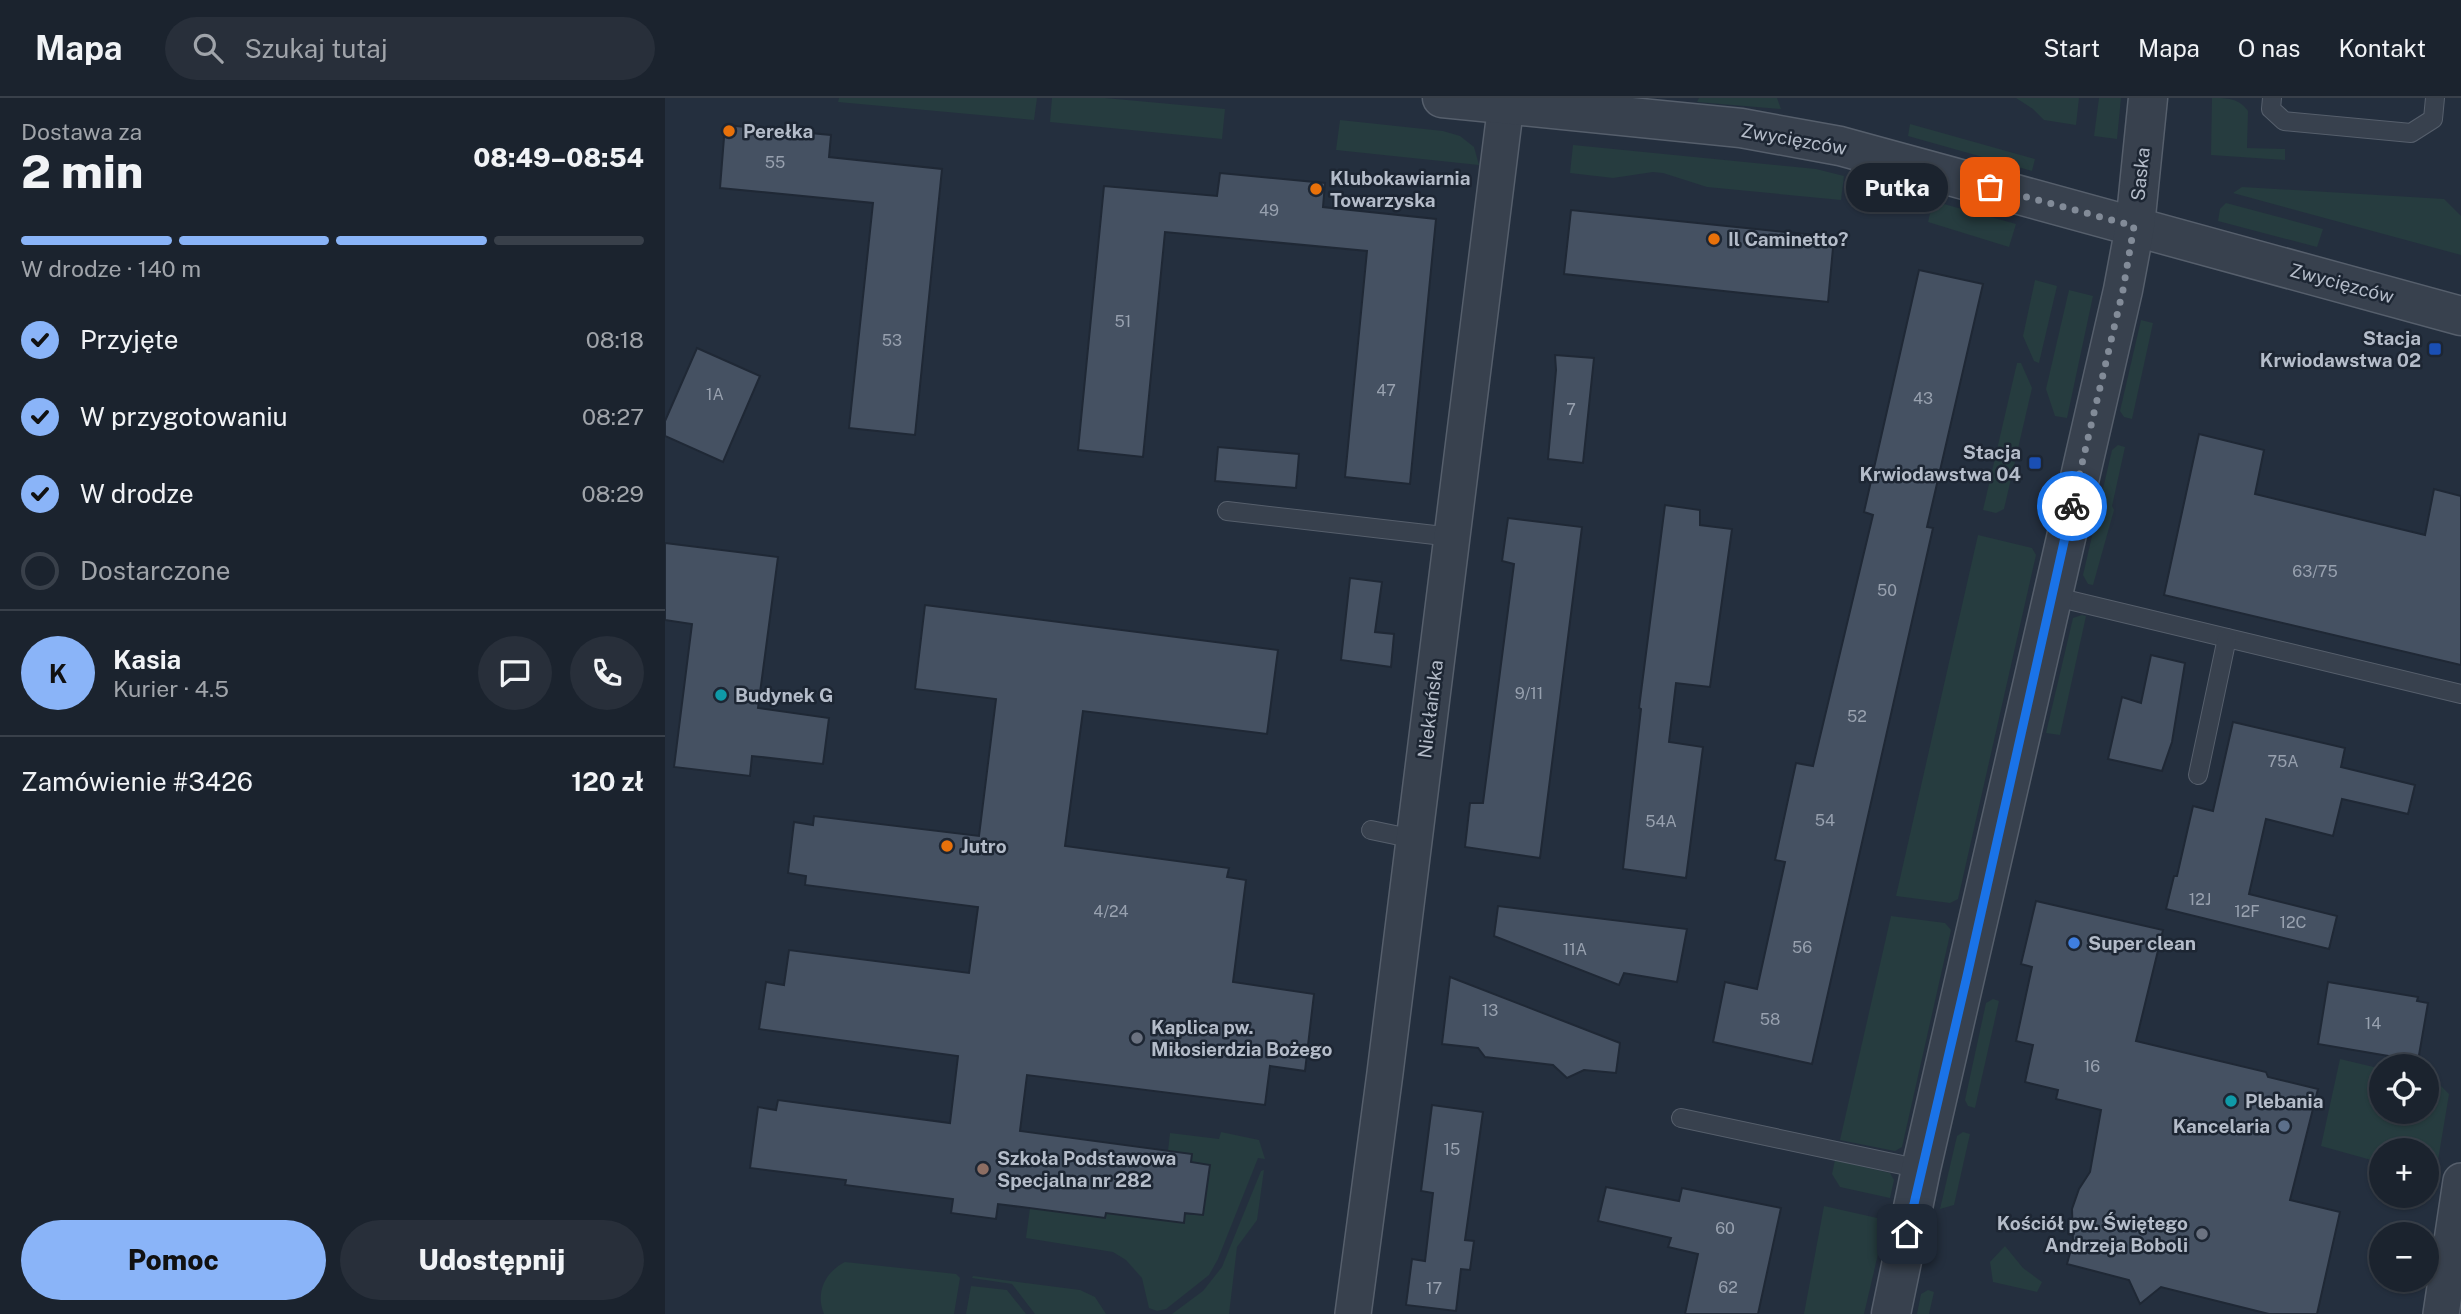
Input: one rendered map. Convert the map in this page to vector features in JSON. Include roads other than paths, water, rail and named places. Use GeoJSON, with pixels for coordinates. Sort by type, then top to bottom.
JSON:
{"type":"FeatureCollection","features":[{"type":"Feature","properties":{"kind":"street","name":"Zwycięzców"},"geometry":{"type":"LineString","coordinates":[[1442,98],[1741,128],[1840,146],[2461,316]]}},
{"type":"Feature","properties":{"kind":"street","name":"Saska"},"geometry":{"type":"LineString","coordinates":[[1891,1314],[1921,1168],[2123,290],[2134,226],[2148,98]]}},
{"type":"Feature","properties":{"kind":"street","name":"Niekłańska"},"geometry":{"type":"LineString","coordinates":[[1353,1314],[1506,104]]}},
{"type":"Feature","properties":{"kind":"street"},"geometry":{"type":"LineString","coordinates":[[2448,1304],[2461,1181]]}},
{"type":"Feature","properties":{"kind":"lane"},"geometry":{"type":"LineString","coordinates":[[2272,98],[2271,109],[2284,121],[2411,133],[2433,119],[2435,98]]}},
{"type":"Feature","properties":{"kind":"lane"},"geometry":{"type":"LineString","coordinates":[[1227,511],[1452,537]]}},
{"type":"Feature","properties":{"kind":"lane"},"geometry":{"type":"LineString","coordinates":[[2052,596],[2461,694]]}},
{"type":"Feature","properties":{"kind":"lane"},"geometry":{"type":"LineString","coordinates":[[2197,775],[2227,638]]}},
{"type":"Feature","properties":{"kind":"lane"},"geometry":{"type":"LineString","coordinates":[[1371,830],[1414,839]]}},
{"type":"Feature","properties":{"kind":"lane"},"geometry":{"type":"LineString","coordinates":[[1681,1118],[1921,1168]]}},
{"type":"Feature","properties":{"kind":"place","name":"Perełka"},"geometry":{"type":"Point","coordinates":[729,131]}},
{"type":"Feature","properties":{"kind":"place","name":"Putka"},"geometry":{"type":"Point","coordinates":[1990,187]}},
{"type":"Feature","properties":{"kind":"place","name":"Klubokawiarnia Towarzyska"},"geometry":{"type":"Point","coordinates":[1316,189]}},
{"type":"Feature","properties":{"kind":"place","name":"Il Caminetto?"},"geometry":{"type":"Point","coordinates":[1714,239]}},
{"type":"Feature","properties":{"kind":"place","name":"Stacja Krwiodawstwa 02"},"geometry":{"type":"Point","coordinates":[2435,349]}},
{"type":"Feature","properties":{"kind":"place","name":"Stacja Krwiodawstwa 04"},"geometry":{"type":"Point","coordinates":[2035,463]}},
{"type":"Feature","properties":{"kind":"place","name":"Budynek G"},"geometry":{"type":"Point","coordinates":[721,695]}},
{"type":"Feature","properties":{"kind":"place","name":"Jutro"},"geometry":{"type":"Point","coordinates":[947,846]}},
{"type":"Feature","properties":{"kind":"place","name":"Super clean"},"geometry":{"type":"Point","coordinates":[2074,943]}},
{"type":"Feature","properties":{"kind":"place","name":"Kaplica pw. Miłosierdzia Bożego"},"geometry":{"type":"Point","coordinates":[1137,1038]}},
{"type":"Feature","properties":{"kind":"place","name":"Plebania"},"geometry":{"type":"Point","coordinates":[2231,1101]}},
{"type":"Feature","properties":{"kind":"place","name":"Kancelaria"},"geometry":{"type":"Point","coordinates":[2284,1126]}},
{"type":"Feature","properties":{"kind":"place","name":"Szkoła Podstawowa Specjalna nr 282"},"geometry":{"type":"Point","coordinates":[983,1169]}},
{"type":"Feature","properties":{"kind":"place","name":"Kościół pw. Świętego Andrzeja Boboli"},"geometry":{"type":"Point","coordinates":[2202,1234]}}]}
